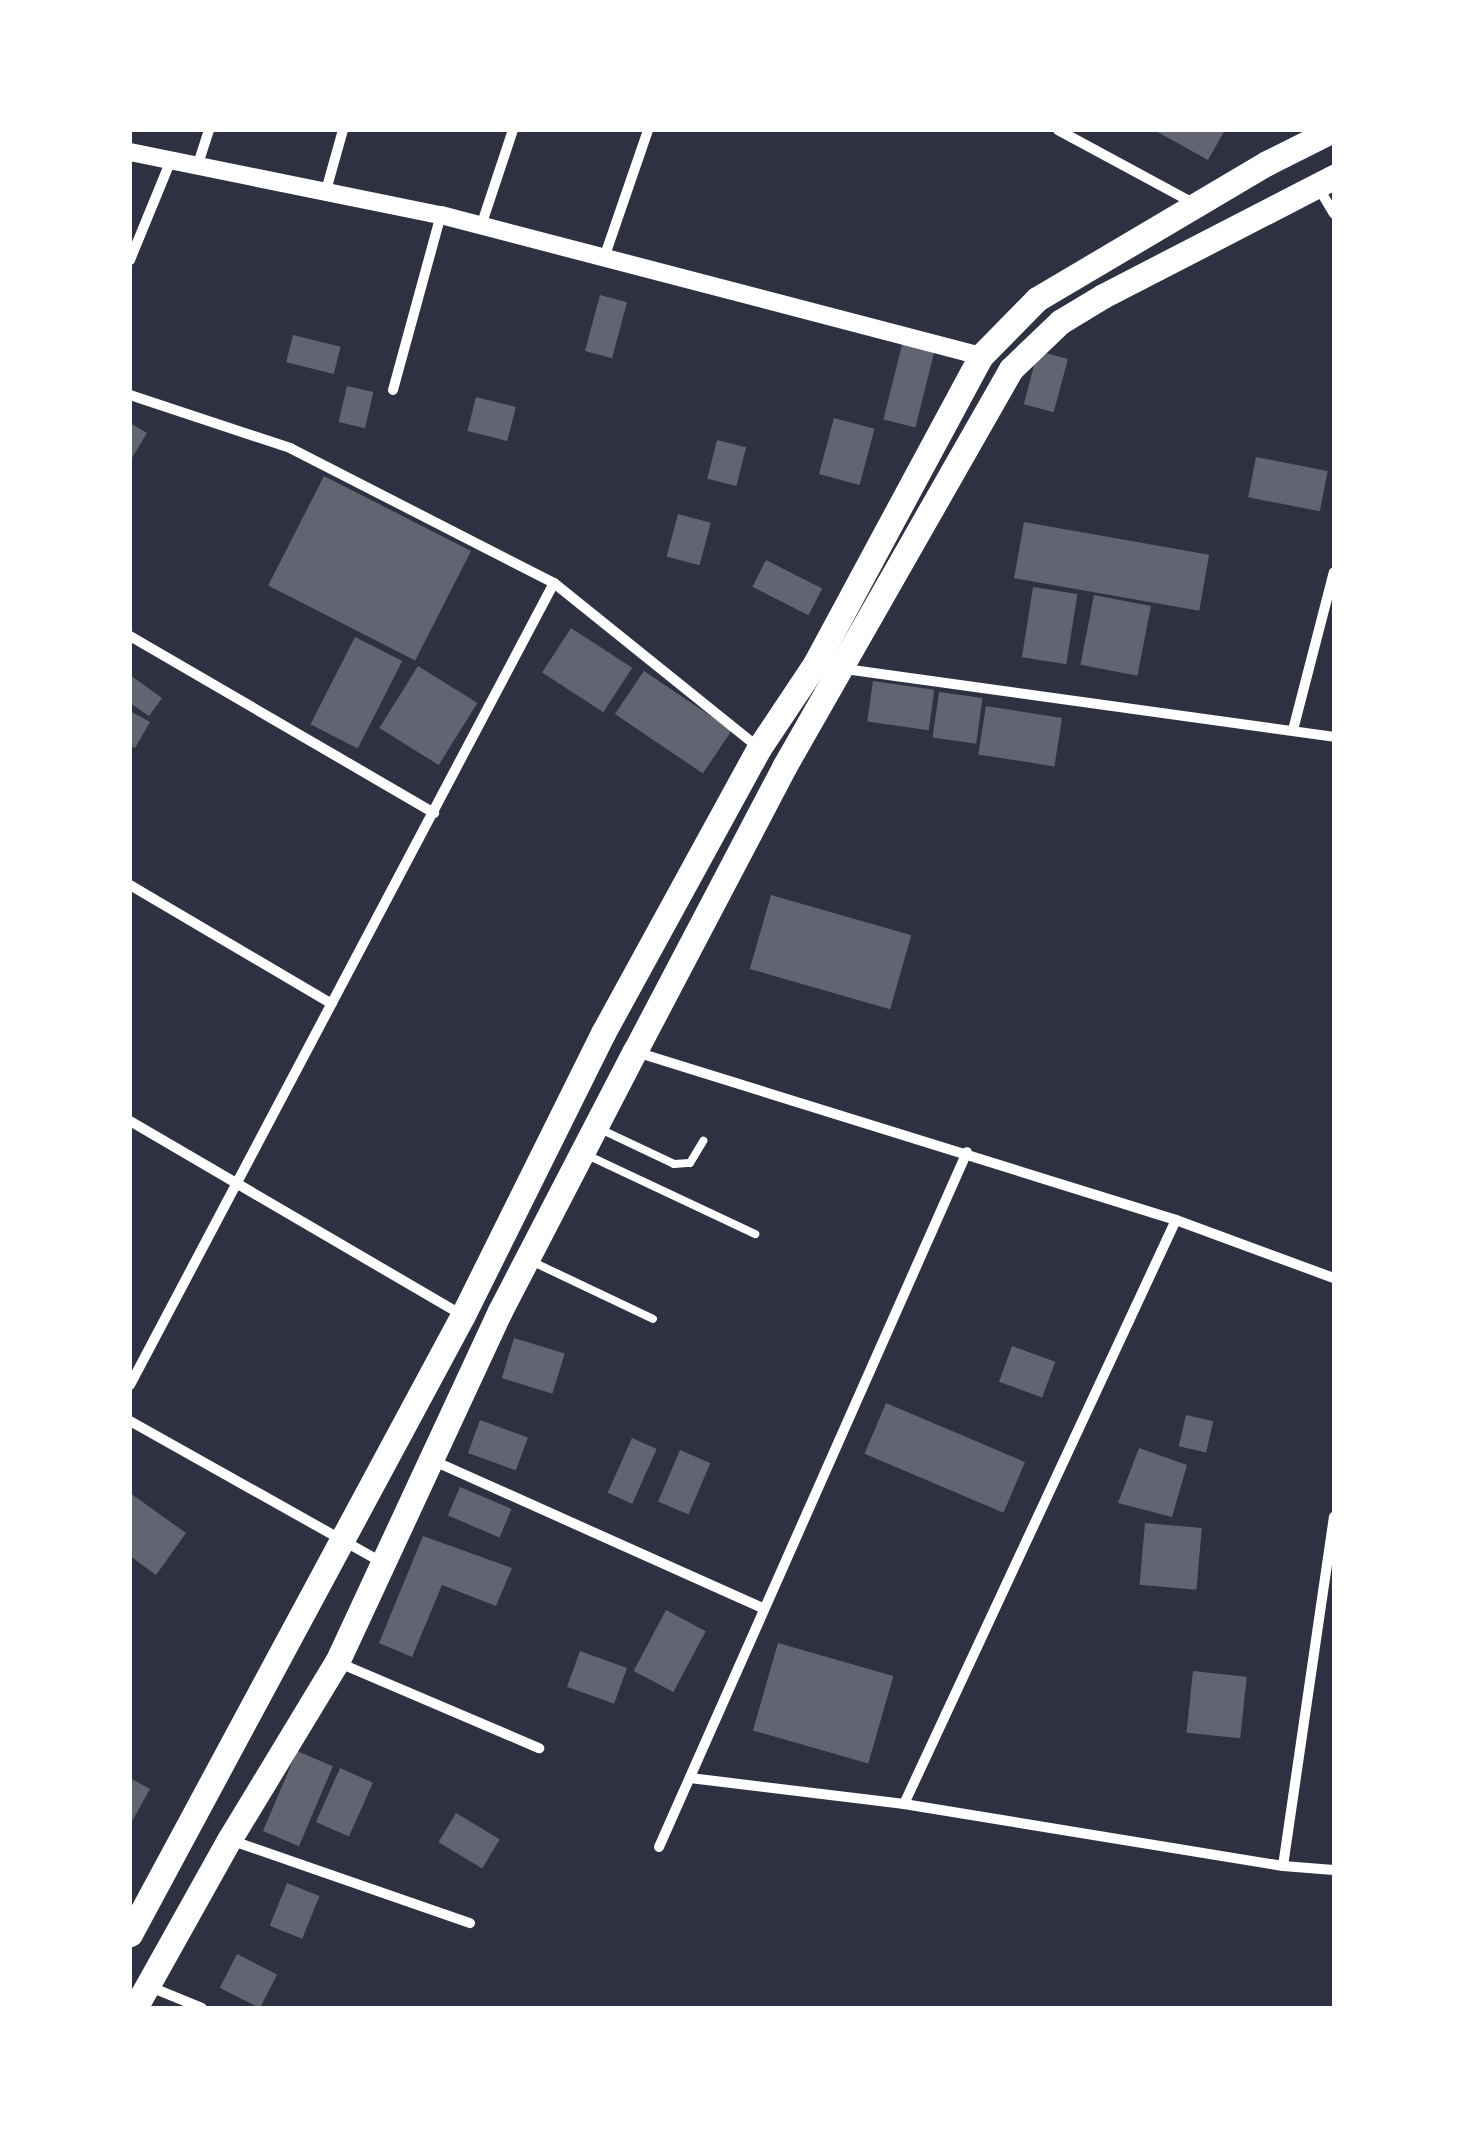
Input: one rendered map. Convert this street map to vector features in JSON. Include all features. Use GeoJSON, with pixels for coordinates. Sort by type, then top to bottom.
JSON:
{"type":"FeatureCollection","features":[{"type":"Feature","properties":{"kind":"main road"},"geometry":{"type":"LineString","coordinates":[[141,1997],[337,1662],[528,1259],[981,356],[1037,298],[1328,131]]}},
{"type":"Feature","properties":{"kind":"main road"},"geometry":{"type":"LineString","coordinates":[[130,1934],[463,1316],[603,1033],[759,748],[827,666],[1012,369],[1060,322],[1103,296],[1211,236],[1326,182]]}},
{"type":"Feature","properties":{"kind":"street"},"geometry":{"type":"LineString","coordinates":[[196,168],[208,130]]}},
{"type":"Feature","properties":{"kind":"street"},"geometry":{"type":"LineString","coordinates":[[324,194],[343,130]]}},
{"type":"Feature","properties":{"kind":"street"},"geometry":{"type":"LineString","coordinates":[[480,227],[513,130]]}},
{"type":"Feature","properties":{"kind":"street"},"geometry":{"type":"LineString","coordinates":[[604,258],[648,130]]}},
{"type":"Feature","properties":{"kind":"street"},"geometry":{"type":"LineString","coordinates":[[1058,130],[1195,205]]}},
{"type":"Feature","properties":{"kind":"street"},"geometry":{"type":"LineString","coordinates":[[130,152],[441,215],[981,356]]}},
{"type":"Feature","properties":{"kind":"street"},"geometry":{"type":"LineString","coordinates":[[130,260],[171,160]]}},
{"type":"Feature","properties":{"kind":"street"},"geometry":{"type":"LineString","coordinates":[[1326,182],[1334,214]]}},
{"type":"Feature","properties":{"kind":"street"},"geometry":{"type":"LineString","coordinates":[[392,390],[441,215]]}},
{"type":"Feature","properties":{"kind":"street"},"geometry":{"type":"LineString","coordinates":[[130,395],[290,448],[554,583],[759,748]]}},
{"type":"Feature","properties":{"kind":"street"},"geometry":{"type":"LineString","coordinates":[[1292,730],[1334,572]]}},
{"type":"Feature","properties":{"kind":"street"},"geometry":{"type":"LineString","coordinates":[[130,1385],[554,583]]}},
{"type":"Feature","properties":{"kind":"street"},"geometry":{"type":"LineString","coordinates":[[130,636],[434,814]]}},
{"type":"Feature","properties":{"kind":"street"},"geometry":{"type":"LineString","coordinates":[[827,666],[1334,737]]}},
{"type":"Feature","properties":{"kind":"street"},"geometry":{"type":"LineString","coordinates":[[130,884],[332,1004]]}},
{"type":"Feature","properties":{"kind":"street"},"geometry":{"type":"LineString","coordinates":[[635,1051],[967,1152],[1176,1220],[1334,1278]]}},
{"type":"Feature","properties":{"kind":"street"},"geometry":{"type":"LineString","coordinates":[[130,1121],[463,1316]]}},
{"type":"Feature","properties":{"kind":"street"},"geometry":{"type":"LineString","coordinates":[[659,1847],[967,1152]]}},
{"type":"Feature","properties":{"kind":"street"},"geometry":{"type":"LineString","coordinates":[[904,1804],[1176,1220]]}},
{"type":"Feature","properties":{"kind":"street"},"geometry":{"type":"LineString","coordinates":[[130,1420],[382,1562]]}},
{"type":"Feature","properties":{"kind":"street"},"geometry":{"type":"LineString","coordinates":[[434,1461],[762,1608]]}},
{"type":"Feature","properties":{"kind":"street"},"geometry":{"type":"LineString","coordinates":[[1284,1866],[1334,1517]]}},
{"type":"Feature","properties":{"kind":"street"},"geometry":{"type":"LineString","coordinates":[[337,1662],[539,1748]]}},
{"type":"Feature","properties":{"kind":"street"},"geometry":{"type":"LineString","coordinates":[[690,1778],[904,1804],[1284,1866],[1334,1870]]}},
{"type":"Feature","properties":{"kind":"street"},"geometry":{"type":"LineString","coordinates":[[230,1840],[470,1923]]}},
{"type":"Feature","properties":{"kind":"street"},"geometry":{"type":"LineString","coordinates":[[141,1997],[202,2008]]}},
{"type":"Feature","properties":{"kind":"lane"},"geometry":{"type":"LineString","coordinates":[[596,1127],[674,1164],[690,1163],[703,1141]]}},
{"type":"Feature","properties":{"kind":"lane"},"geometry":{"type":"LineString","coordinates":[[583,1153],[755,1234]]}},
{"type":"Feature","properties":{"kind":"lane"},"geometry":{"type":"LineString","coordinates":[[528,1259],[654,1318]]}},
{"type":"Feature","properties":{"kind":"building"},"geometry":{"type":"Polygon","coordinates":[[[1154,130],[1225,130],[1208,160],[1154,130]]]}},
{"type":"Feature","properties":{"kind":"building"},"geometry":{"type":"Polygon","coordinates":[[[600,295],[627,302],[612,358],[585,351],[600,295]]]}},
{"type":"Feature","properties":{"kind":"building"},"geometry":{"type":"Polygon","coordinates":[[[293,335],[341,347],[334,374],[286,362],[293,335]]]}},
{"type":"Feature","properties":{"kind":"building"},"geometry":{"type":"Polygon","coordinates":[[[903,341],[935,349],[915,428],[883,420],[903,341]]]}},
{"type":"Feature","properties":{"kind":"building"},"geometry":{"type":"Polygon","coordinates":[[[1038,351],[1068,359],[1054,412],[1024,404],[1038,351]]]}},
{"type":"Feature","properties":{"kind":"building"},"geometry":{"type":"Polygon","coordinates":[[[347,386],[373,392],[365,428],[339,422],[347,386]]]}},
{"type":"Feature","properties":{"kind":"building"},"geometry":{"type":"Polygon","coordinates":[[[476,397],[516,407],[507,441],[468,431],[476,397]]]}},
{"type":"Feature","properties":{"kind":"building"},"geometry":{"type":"Polygon","coordinates":[[[834,418],[875,429],[860,485],[819,474],[834,418]]]}},
{"type":"Feature","properties":{"kind":"building"},"geometry":{"type":"Polygon","coordinates":[[[130,423],[147,433],[130,461],[130,423]]]}},
{"type":"Feature","properties":{"kind":"building"},"geometry":{"type":"Polygon","coordinates":[[[717,440],[746,447],[736,486],[707,479],[717,440]]]}},
{"type":"Feature","properties":{"kind":"building"},"geometry":{"type":"Polygon","coordinates":[[[1256,457],[1328,471],[1320,511],[1248,497],[1256,457]]]}},
{"type":"Feature","properties":{"kind":"building"},"geometry":{"type":"Polygon","coordinates":[[[324,476],[471,551],[415,661],[268,586],[324,476]]]}},
{"type":"Feature","properties":{"kind":"building"},"geometry":{"type":"Polygon","coordinates":[[[678,514],[711,523],[699,565],[667,557],[678,514]]]}},
{"type":"Feature","properties":{"kind":"building"},"geometry":{"type":"Polygon","coordinates":[[[1024,522],[1209,555],[1199,611],[1014,578],[1024,522]]]}},
{"type":"Feature","properties":{"kind":"building"},"geometry":{"type":"Polygon","coordinates":[[[766,560],[822,589],[809,615],[752,587],[766,560]]]}},
{"type":"Feature","properties":{"kind":"building"},"geometry":{"type":"Polygon","coordinates":[[[1033,587],[1077,594],[1066,664],[1022,657],[1033,587]]]}},
{"type":"Feature","properties":{"kind":"building"},"geometry":{"type":"Polygon","coordinates":[[[1094,595],[1151,606],[1137,676],[1080,665],[1094,595]]]}},
{"type":"Feature","properties":{"kind":"building"},"geometry":{"type":"Polygon","coordinates":[[[571,628],[632,668],[603,712],[542,672],[571,628]]]}},
{"type":"Feature","properties":{"kind":"building"},"geometry":{"type":"Polygon","coordinates":[[[355,637],[402,661],[358,748],[311,724],[355,637]]]}},
{"type":"Feature","properties":{"kind":"building"},"geometry":{"type":"Polygon","coordinates":[[[418,666],[477,703],[439,765],[379,728],[418,666]]]}},
{"type":"Feature","properties":{"kind":"building"},"geometry":{"type":"Polygon","coordinates":[[[644,671],[732,730],[703,773],[615,714],[644,671]]]}},
{"type":"Feature","properties":{"kind":"building"},"geometry":{"type":"Polygon","coordinates":[[[130,675],[162,698],[149,716],[130,703],[130,675]]]}},
{"type":"Feature","properties":{"kind":"building"},"geometry":{"type":"Polygon","coordinates":[[[873,681],[934,690],[929,730],[867,722],[873,681]]]}},
{"type":"Feature","properties":{"kind":"building"},"geometry":{"type":"Polygon","coordinates":[[[939,692],[983,698],[976,744],[933,738],[939,692]]]}},
{"type":"Feature","properties":{"kind":"building"},"geometry":{"type":"Polygon","coordinates":[[[986,706],[1062,718],[1054,766],[978,754],[986,706]]]}},
{"type":"Feature","properties":{"kind":"building"},"geometry":{"type":"Polygon","coordinates":[[[130,711],[150,722],[135,748],[130,745],[130,711]]]}},
{"type":"Feature","properties":{"kind":"building"},"geometry":{"type":"Polygon","coordinates":[[[771,895],[911,935],[890,1009],[750,969],[771,895]]]}},
{"type":"Feature","properties":{"kind":"building"},"geometry":{"type":"Polygon","coordinates":[[[514,1338],[565,1353],[552,1394],[502,1378],[514,1338]]]}},
{"type":"Feature","properties":{"kind":"building"},"geometry":{"type":"Polygon","coordinates":[[[1012,1346],[1055,1362],[1042,1397],[999,1382],[1012,1346]]]}},
{"type":"Feature","properties":{"kind":"building"},"geometry":{"type":"Polygon","coordinates":[[[886,1403],[1025,1462],[1004,1513],[865,1454],[886,1403]]]}},
{"type":"Feature","properties":{"kind":"building"},"geometry":{"type":"Polygon","coordinates":[[[1186,1415],[1213,1421],[1206,1452],[1179,1446],[1186,1415]]]}},
{"type":"Feature","properties":{"kind":"building"},"geometry":{"type":"Polygon","coordinates":[[[480,1420],[528,1437],[516,1470],[468,1453],[480,1420]]]}},
{"type":"Feature","properties":{"kind":"building"},"geometry":{"type":"Polygon","coordinates":[[[632,1438],[657,1449],[632,1504],[608,1493],[632,1438]]]}},
{"type":"Feature","properties":{"kind":"building"},"geometry":{"type":"Polygon","coordinates":[[[1139,1448],[1187,1465],[1172,1517],[1118,1503],[1139,1448]]]}},
{"type":"Feature","properties":{"kind":"building"},"geometry":{"type":"Polygon","coordinates":[[[680,1450],[710,1463],[688,1514],[658,1502],[680,1450]]]}},
{"type":"Feature","properties":{"kind":"building"},"geometry":{"type":"Polygon","coordinates":[[[460,1487],[512,1509],[499,1537],[448,1516],[460,1487]]]}},
{"type":"Feature","properties":{"kind":"building"},"geometry":{"type":"Polygon","coordinates":[[[130,1493],[186,1533],[156,1575],[130,1556],[130,1493]]]}},
{"type":"Feature","properties":{"kind":"building"},"geometry":{"type":"Polygon","coordinates":[[[1145,1523],[1202,1528],[1196,1590],[1140,1585],[1145,1523]]]}},
{"type":"Feature","properties":{"kind":"building"},"geometry":{"type":"Polygon","coordinates":[[[423,1536],[512,1568],[496,1606],[442,1585],[412,1657],[379,1643],[423,1536]]]}},
{"type":"Feature","properties":{"kind":"building"},"geometry":{"type":"Polygon","coordinates":[[[666,1610],[706,1631],[673,1692],[634,1671],[666,1610]]]}},
{"type":"Feature","properties":{"kind":"building"},"geometry":{"type":"Polygon","coordinates":[[[778,1643],[893,1676],[868,1764],[753,1730],[778,1643]]]}},
{"type":"Feature","properties":{"kind":"building"},"geometry":{"type":"Polygon","coordinates":[[[580,1651],[627,1668],[614,1704],[567,1687],[580,1651]]]}},
{"type":"Feature","properties":{"kind":"building"},"geometry":{"type":"Polygon","coordinates":[[[1193,1671],[1247,1677],[1240,1738],[1187,1733],[1193,1671]]]}},
{"type":"Feature","properties":{"kind":"building"},"geometry":{"type":"Polygon","coordinates":[[[297,1751],[333,1766],[299,1846],[263,1831],[297,1751]]]}},
{"type":"Feature","properties":{"kind":"building"},"geometry":{"type":"Polygon","coordinates":[[[340,1768],[373,1783],[349,1837],[316,1822],[340,1768]]]}},
{"type":"Feature","properties":{"kind":"building"},"geometry":{"type":"Polygon","coordinates":[[[130,1778],[150,1789],[130,1825],[130,1778]]]}},
{"type":"Feature","properties":{"kind":"building"},"geometry":{"type":"Polygon","coordinates":[[[456,1813],[500,1839],[482,1868],[438,1842],[456,1813]]]}},
{"type":"Feature","properties":{"kind":"building"},"geometry":{"type":"Polygon","coordinates":[[[287,1883],[319,1896],[302,1939],[270,1926],[287,1883]]]}},
{"type":"Feature","properties":{"kind":"building"},"geometry":{"type":"Polygon","coordinates":[[[237,1954],[277,1974],[260,2008],[220,1988],[237,1954]]]}}]}
